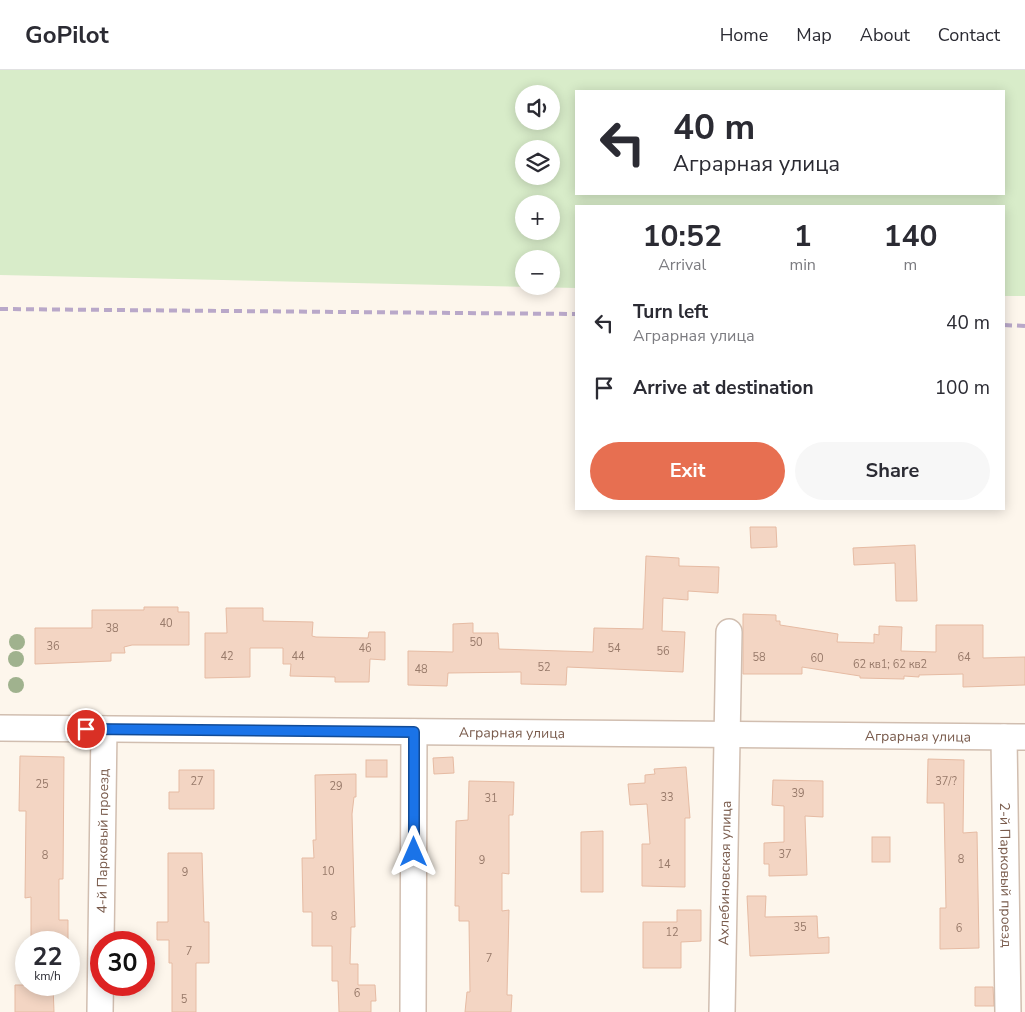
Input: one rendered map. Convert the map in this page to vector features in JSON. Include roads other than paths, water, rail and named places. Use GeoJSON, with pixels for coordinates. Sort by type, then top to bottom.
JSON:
{"type":"FeatureCollection","features":[{"type":"Feature","properties":{"kind":"street","name":"Ахлебиновская улица"},"geometry":{"type":"LineString","coordinates":[[722,1012],[729,632]]}},
{"type":"Feature","properties":{"kind":"street","name":"Аграрная улица"},"geometry":{"type":"LineString","coordinates":[[0,728],[1015,737]]}},
{"type":"Feature","properties":{"kind":"street","name":"4-й Парковый проезд"},"geometry":{"type":"LineString","coordinates":[[100,1012],[104,729]]}},
{"type":"Feature","properties":{"kind":"street"},"geometry":{"type":"LineString","coordinates":[[413,1012],[414,732]]}},
{"type":"Feature","properties":{"kind":"street","name":"2-й Парковый проезд"},"geometry":{"type":"LineString","coordinates":[[1008,1012],[1015,737]]}},
{"type":"Feature","properties":{"kind":"railway"},"geometry":{"type":"LineString","coordinates":[[0,309],[575,314]]}},
{"type":"Feature","properties":{"kind":"railway"},"geometry":{"type":"LineString","coordinates":[[1005,325],[1025,326]]}}]}
